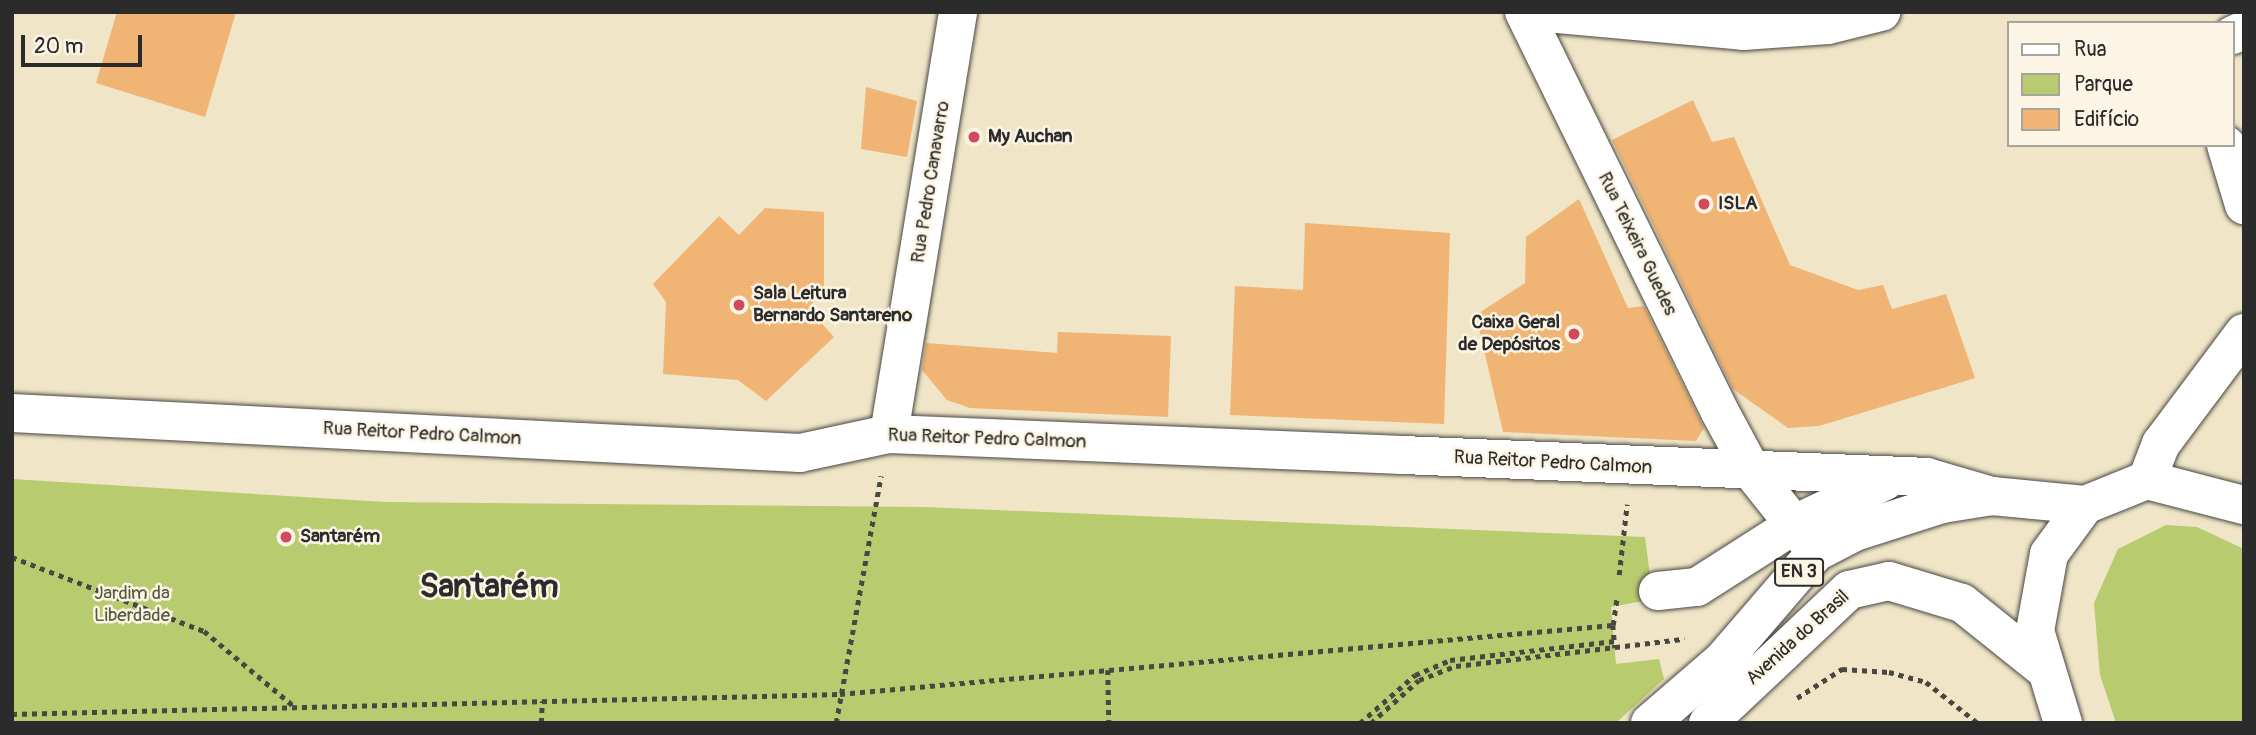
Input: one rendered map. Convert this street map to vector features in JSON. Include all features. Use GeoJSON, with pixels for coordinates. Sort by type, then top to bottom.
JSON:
{"type":"FeatureCollection","features":[{"type":"Feature","properties":{"kind":"street","name":"Rua Pedro Canavarro"},"geometry":{"type":"LineString","coordinates":[[889,434],[958,12]]}},
{"type":"Feature","properties":{"kind":"street","name":"Rua Teixeira Guedes"},"geometry":{"type":"LineString","coordinates":[[1524,12],[1753,473]]}},
{"type":"Feature","properties":{"kind":"street"},"geometry":{"type":"LineString","coordinates":[[1536,12],[1828,25],[1881,12]]}},
{"type":"Feature","properties":{"kind":"street"},"geometry":{"type":"LineString","coordinates":[[2227,147],[2244,205]]}},
{"type":"Feature","properties":{"kind":"street"},"geometry":{"type":"LineString","coordinates":[[2244,333],[2161,444],[2147,480],[2244,505]]}},
{"type":"Feature","properties":{"kind":"street","name":"Rua Reitor Pedro Calmon"},"geometry":{"type":"LineString","coordinates":[[12,413],[800,453],[889,434],[1957,481],[1992,496]]}},
{"type":"Feature","properties":{"kind":"street"},"geometry":{"type":"LineString","coordinates":[[1753,473],[1806,538]]}},
{"type":"Feature","properties":{"kind":"street"},"geometry":{"type":"LineString","coordinates":[[1658,591],[1697,587],[1806,538],[1890,478]]}},
{"type":"Feature","properties":{"kind":"street","name":"EN 3"},"geometry":{"type":"LineString","coordinates":[[2085,505],[2147,480]]}},
{"type":"Feature","properties":{"kind":"street","name":"Avenida do Brasil"},"geometry":{"type":"LineString","coordinates":[[1650,723],[1723,660],[1806,538],[1942,504],[1992,496],[2085,505]]}},
{"type":"Feature","properties":{"kind":"street"},"geometry":{"type":"LineString","coordinates":[[2063,723],[2043,668],[2035,631],[2049,554],[2085,505]]}},
{"type":"Feature","properties":{"kind":"street","name":"Avenida do Brasil"},"geometry":{"type":"LineString","coordinates":[[1708,723],[1849,590],[1889,581],[1962,603],[2043,668]]}},
{"type":"Feature","properties":{"kind":"path"},"geometry":{"type":"LineString","coordinates":[[836,723],[889,434]]}},
{"type":"Feature","properties":{"kind":"path"},"geometry":{"type":"LineString","coordinates":[[1615,648],[1613,625],[1628,496]]}},
{"type":"Feature","properties":{"kind":"path"},"geometry":{"type":"LineString","coordinates":[[12,557],[204,631],[295,707]]}},
{"type":"Feature","properties":{"kind":"path"},"geometry":{"type":"LineString","coordinates":[[12,714],[840,694],[1613,625]]}},
{"type":"Feature","properties":{"kind":"path"},"geometry":{"type":"LineString","coordinates":[[1360,723],[1415,675],[1450,660],[1615,641]]}},
{"type":"Feature","properties":{"kind":"path"},"geometry":{"type":"LineString","coordinates":[[1108,670],[1109,723]]}},
{"type":"Feature","properties":{"kind":"path"},"geometry":{"type":"LineString","coordinates":[[541,723],[542,701]]}},
{"type":"Feature","properties":{"kind":"green space","name":"Jardim da Liberdade"},"geometry":{"type":"Polygon","coordinates":[[[12,479],[385,502],[924,507],[1645,537],[1653,599],[1611,607],[1616,664],[1659,659],[1664,679],[1616,723],[12,723],[12,479]]]}},
{"type":"Feature","properties":{"kind":"green space"},"geometry":{"type":"Polygon","coordinates":[[[2166,525],[2197,527],[2244,549],[2244,723],[2116,723],[2100,675],[2094,603],[2118,549],[2166,525]]]}},
{"type":"Feature","properties":{"kind":"building"},"geometry":{"type":"Polygon","coordinates":[[[117,12],[236,12],[205,117],[96,83],[117,12]]]}},
{"type":"Feature","properties":{"kind":"building"},"geometry":{"type":"Polygon","coordinates":[[[866,87],[917,101],[907,157],[861,149],[866,87]]]}},
{"type":"Feature","properties":{"kind":"building","name":"ISLA"},"geometry":{"type":"Polygon","coordinates":[[[1693,100],[1712,142],[1734,137],[1790,265],[1858,290],[1883,285],[1892,309],[1946,294],[1975,378],[1819,426],[1788,428],[1733,389],[1612,140],[1693,100]]]}},
{"type":"Feature","properties":{"kind":"building","name":"Caixa Geral de Depósitos"},"geometry":{"type":"Polygon","coordinates":[[[1579,199],[1628,308],[1644,306],[1704,428],[1696,441],[1503,432],[1476,315],[1525,283],[1526,237],[1579,199]]]}},
{"type":"Feature","properties":{"kind":"building","name":"Sala Leitura Bernardo Santareno"},"geometry":{"type":"Polygon","coordinates":[[[765,208],[824,212],[824,290],[808,308],[834,337],[766,401],[738,380],[663,374],[666,302],[653,284],[719,216],[739,235],[765,208]]]}},
{"type":"Feature","properties":{"kind":"building"},"geometry":{"type":"Polygon","coordinates":[[[1305,223],[1450,233],[1444,424],[1230,415],[1235,286],[1303,290],[1305,223]]]}},
{"type":"Feature","properties":{"kind":"building"},"geometry":{"type":"Polygon","coordinates":[[[1058,332],[1171,336],[1168,417],[970,408],[947,400],[922,370],[926,343],[1057,353],[1058,332]]]}},
{"type":"Feature","properties":{"kind":"place","name":"My Auchan"},"geometry":{"type":"Point","coordinates":[974,137]}},
{"type":"Feature","properties":{"kind":"place","name":"ISLA"},"geometry":{"type":"Point","coordinates":[1704,204]}},
{"type":"Feature","properties":{"kind":"place","name":"Sala Leitura Bernardo Santareno"},"geometry":{"type":"Point","coordinates":[739,305]}},
{"type":"Feature","properties":{"kind":"place","name":"Caixa Geral de Depósitos"},"geometry":{"type":"Point","coordinates":[1574,334]}},
{"type":"Feature","properties":{"kind":"place","name":"Santarém"},"geometry":{"type":"Point","coordinates":[286,537]}},
{"type":"Feature","properties":{"kind":"district","name":"Santarém"},"geometry":{"type":"Point","coordinates":[489,587]}}]}
